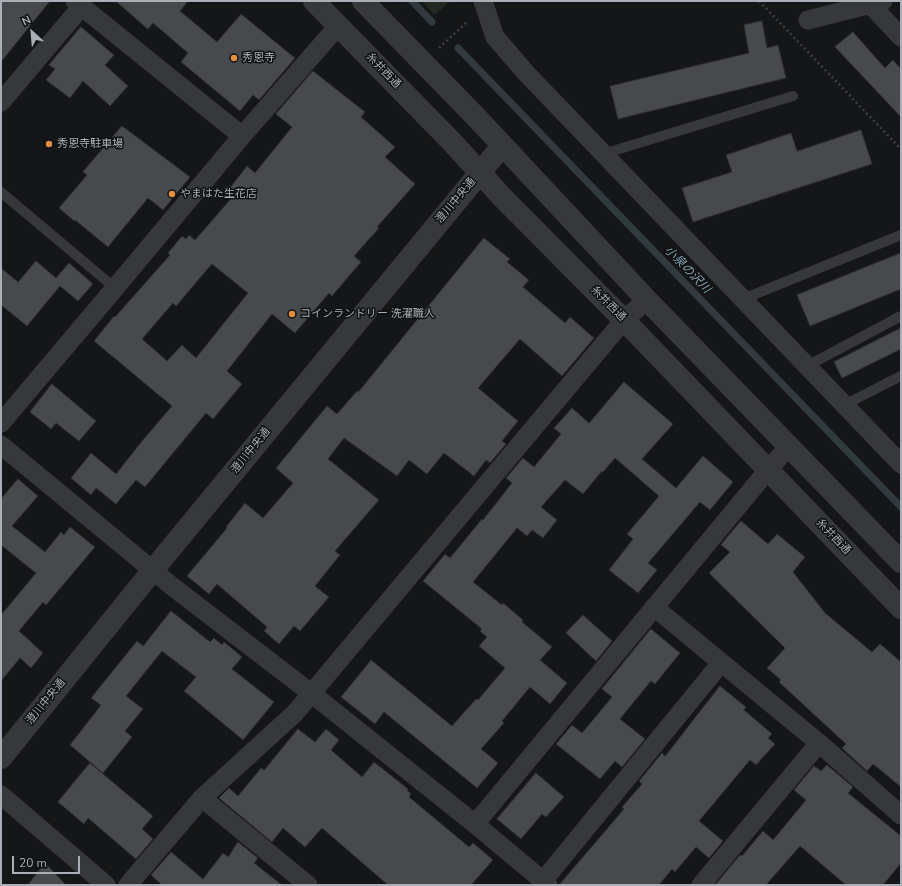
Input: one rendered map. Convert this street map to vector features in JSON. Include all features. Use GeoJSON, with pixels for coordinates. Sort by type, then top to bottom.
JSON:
{"type":"FeatureCollection","features":[{"type":"Feature","properties":{"kind":"street","name":"糸井西通"},"geometry":{"type":"LineString","coordinates":[[314,1],[901,608]]}},
{"type":"Feature","properties":{"kind":"street"},"geometry":{"type":"LineString","coordinates":[[364,1],[647,300],[901,562]]}},
{"type":"Feature","properties":{"kind":"street"},"geometry":{"type":"LineString","coordinates":[[808,20],[876,3],[901,37]]}},
{"type":"Feature","properties":{"kind":"street"},"geometry":{"type":"LineString","coordinates":[[1,102],[79,4],[242,136]]}},
{"type":"Feature","properties":{"kind":"street"},"geometry":{"type":"LineString","coordinates":[[484,4],[495,37],[526,73],[844,405],[899,459]]}},
{"type":"Feature","properties":{"kind":"street"},"geometry":{"type":"LineString","coordinates":[[1,423],[242,136],[338,26]]}},
{"type":"Feature","properties":{"kind":"street","name":"澄川中央通"},"geometry":{"type":"LineString","coordinates":[[1,758],[153,570],[502,146]]}},
{"type":"Feature","properties":{"kind":"street"},"geometry":{"type":"LineString","coordinates":[[128,885],[202,798],[295,713],[624,320],[647,300]]}},
{"type":"Feature","properties":{"kind":"street"},"geometry":{"type":"LineString","coordinates":[[1,446],[153,570],[311,693],[475,824],[546,883],[721,664]]}},
{"type":"Feature","properties":{"kind":"street"},"geometry":{"type":"LineString","coordinates":[[475,824],[789,446]]}},
{"type":"Feature","properties":{"kind":"street"},"geometry":{"type":"LineString","coordinates":[[654,607],[721,664],[819,743],[901,815]]}},
{"type":"Feature","properties":{"kind":"street"},"geometry":{"type":"LineString","coordinates":[[701,885],[819,743]]}},
{"type":"Feature","properties":{"kind":"street"},"geometry":{"type":"LineString","coordinates":[[1,795],[106,885]]}},
{"type":"Feature","properties":{"kind":"street"},"geometry":{"type":"LineString","coordinates":[[202,798],[308,885]]}},
{"type":"Feature","properties":{"kind":"lane"},"geometry":{"type":"LineString","coordinates":[[603,154],[793,96]]}},
{"type":"Feature","properties":{"kind":"lane"},"geometry":{"type":"LineString","coordinates":[[1,192],[115,288]]}},
{"type":"Feature","properties":{"kind":"lane"},"geometry":{"type":"LineString","coordinates":[[743,299],[901,235]]}},
{"type":"Feature","properties":{"kind":"lane"},"geometry":{"type":"LineString","coordinates":[[807,366],[901,316]]}},
{"type":"Feature","properties":{"kind":"lane"},"geometry":{"type":"LineString","coordinates":[[844,405],[901,376]]}},
{"type":"Feature","properties":{"kind":"path"},"geometry":{"type":"LineString","coordinates":[[759,1],[901,149]]}},
{"type":"Feature","properties":{"kind":"path"},"geometry":{"type":"LineString","coordinates":[[423,63],[484,4]]}},
{"type":"Feature","properties":{"kind":"shaded area"},"geometry":{"type":"Polygon","coordinates":[[[422,1],[451,1],[434,15],[422,1]]]}},
{"type":"Feature","properties":{"kind":"building"},"geometry":{"type":"Polygon","coordinates":[[[1,1],[50,1],[1,62],[1,1]]]}},
{"type":"Feature","properties":{"kind":"building","name":"秀恩寺"},"geometry":{"type":"Polygon","coordinates":[[[116,1],[188,1],[180,11],[217,42],[241,14],[295,58],[259,100],[253,95],[240,111],[181,62],[188,53],[153,23],[148,29],[116,1]]]}},
{"type":"Feature","properties":{"kind":"building"},"geometry":{"type":"Polygon","coordinates":[[[762,21],[767,48],[778,45],[786,78],[618,119],[610,86],[749,53],[744,25],[762,21]]]}},
{"type":"Feature","properties":{"kind":"building"},"geometry":{"type":"Polygon","coordinates":[[[81,27],[114,55],[105,65],[128,86],[110,106],[83,81],[70,98],[46,80],[55,69],[49,65],[81,27]]]}},
{"type":"Feature","properties":{"kind":"building"},"geometry":{"type":"Polygon","coordinates":[[[853,32],[885,68],[893,60],[901,69],[901,117],[835,47],[853,32]]]}},
{"type":"Feature","properties":{"kind":"building"},"geometry":{"type":"Polygon","coordinates":[[[313,71],[365,112],[361,117],[395,147],[385,157],[415,184],[354,256],[361,262],[332,296],[329,293],[295,333],[272,314],[227,371],[242,384],[213,419],[206,413],[145,487],[136,480],[116,504],[96,488],[91,495],[71,478],[91,453],[116,474],[172,406],[94,341],[114,316],[115,317],[170,255],[168,253],[182,236],[186,239],[189,235],[195,240],[236,193],[229,189],[247,166],[255,173],[292,127],[276,114],[313,71]],[[212,264],[176,306],[173,303],[142,339],[167,361],[182,345],[196,358],[248,293],[212,264]]]}},
{"type":"Feature","properties":{"kind":"building"},"geometry":{"type":"Polygon","coordinates":[[[122,126],[190,177],[163,210],[148,198],[108,247],[59,208],[87,175],[83,172],[122,126]]]}},
{"type":"Feature","properties":{"kind":"building"},"geometry":{"type":"Polygon","coordinates":[[[861,130],[872,164],[693,222],[682,188],[732,172],[726,155],[791,133],[797,151],[861,130]]]}},
{"type":"Feature","properties":{"kind":"building"},"geometry":{"type":"Polygon","coordinates":[[[484,238],[510,259],[507,262],[529,280],[523,287],[565,323],[570,317],[594,338],[562,376],[520,339],[478,388],[518,421],[502,441],[506,444],[490,463],[486,460],[474,476],[444,453],[427,474],[409,460],[397,476],[344,438],[328,459],[379,500],[335,551],[340,555],[315,586],[329,597],[300,631],[294,626],[279,644],[264,631],[267,627],[217,584],[209,594],[187,576],[227,528],[226,527],[245,503],[263,518],[293,483],[276,468],[327,406],[337,414],[357,391],[358,392],[484,238]]]}},
{"type":"Feature","properties":{"kind":"building"},"geometry":{"type":"Polygon","coordinates":[[[901,253],[901,289],[810,326],[797,295],[901,253]]]}},
{"type":"Feature","properties":{"kind":"building"},"geometry":{"type":"Polygon","coordinates":[[[36,261],[56,278],[69,263],[93,284],[78,301],[60,286],[27,326],[1,305],[1,268],[18,282],[36,261]]]}},
{"type":"Feature","properties":{"kind":"building"},"geometry":{"type":"Polygon","coordinates":[[[901,328],[901,349],[842,378],[834,362],[901,328]]]}},
{"type":"Feature","properties":{"kind":"building"},"geometry":{"type":"Polygon","coordinates":[[[624,382],[673,424],[642,459],[676,488],[703,456],[733,482],[710,510],[700,502],[648,563],[657,570],[638,593],[609,570],[633,539],[627,534],[659,496],[615,458],[583,494],[565,480],[541,507],[557,520],[543,538],[532,530],[527,536],[517,528],[473,582],[502,605],[503,603],[523,620],[522,622],[552,647],[540,660],[567,683],[550,704],[530,687],[502,721],[504,723],[481,749],[498,763],[477,788],[384,712],[375,724],[341,697],[371,660],[452,726],[476,699],[478,700],[505,668],[479,646],[487,637],[480,631],[482,629],[423,581],[445,554],[450,558],[482,519],[483,520],[512,483],[506,478],[523,458],[534,467],[561,434],[554,428],[572,408],[589,423],[624,382]]]}},
{"type":"Feature","properties":{"kind":"building"},"geometry":{"type":"Polygon","coordinates":[[[52,384],[96,421],[79,441],[56,423],[51,429],[30,412],[52,384]]]}},
{"type":"Feature","properties":{"kind":"building"},"geometry":{"type":"Polygon","coordinates":[[[18,479],[38,496],[12,526],[45,552],[61,532],[64,535],[70,527],[95,547],[46,605],[43,602],[19,631],[43,653],[31,668],[20,658],[1,681],[1,615],[36,573],[1,545],[1,499],[18,479]]]}},
{"type":"Feature","properties":{"kind":"building"},"geometry":{"type":"Polygon","coordinates":[[[741,521],[768,544],[777,534],[805,557],[793,572],[825,613],[872,652],[880,644],[901,662],[901,787],[873,764],[867,771],[842,748],[846,744],[779,682],[781,680],[767,668],[785,648],[709,573],[730,552],[721,545],[741,521]]]}},
{"type":"Feature","properties":{"kind":"building"},"geometry":{"type":"Polygon","coordinates":[[[171,611],[210,642],[214,638],[222,645],[224,642],[242,657],[232,669],[274,702],[243,740],[184,691],[196,677],[162,651],[126,696],[143,709],[125,731],[132,737],[103,773],[70,745],[101,705],[91,698],[137,641],[143,646],[171,611]]]}},
{"type":"Feature","properties":{"kind":"building"},"geometry":{"type":"Polygon","coordinates":[[[583,615],[612,641],[596,661],[566,633],[583,615]]]}},
{"type":"Feature","properties":{"kind":"building"},"geometry":{"type":"Polygon","coordinates":[[[651,629],[680,653],[655,684],[651,681],[620,719],[645,739],[622,767],[615,761],[600,779],[556,744],[572,725],[582,733],[612,697],[602,689],[651,629]]]}},
{"type":"Feature","properties":{"kind":"building"},"geometry":{"type":"Polygon","coordinates":[[[720,686],[746,707],[744,710],[772,734],[768,738],[775,744],[756,765],[750,760],[699,821],[723,841],[709,858],[696,847],[675,872],[672,869],[659,885],[559,885],[624,809],[622,807],[642,784],[639,781],[662,753],[665,756],[720,686]]]}},
{"type":"Feature","properties":{"kind":"building"},"geometry":{"type":"Polygon","coordinates":[[[298,729],[315,742],[326,729],[339,740],[331,750],[362,777],[374,762],[408,789],[407,790],[411,794],[409,797],[469,847],[473,843],[493,860],[471,885],[388,885],[322,828],[305,847],[283,828],[272,842],[219,798],[229,788],[238,796],[261,768],[264,770],[298,729]]]}},
{"type":"Feature","properties":{"kind":"building"},"geometry":{"type":"Polygon","coordinates":[[[90,763],[153,816],[142,829],[153,839],[136,859],[88,818],[84,824],[58,802],[90,763]]]}},
{"type":"Feature","properties":{"kind":"building"},"geometry":{"type":"Polygon","coordinates":[[[827,765],[853,787],[848,793],[901,836],[901,863],[883,885],[846,885],[800,846],[766,885],[715,885],[740,855],[742,856],[763,831],[773,840],[806,800],[794,790],[814,766],[821,771],[827,765]]]}},
{"type":"Feature","properties":{"kind":"building"},"geometry":{"type":"Polygon","coordinates":[[[536,773],[564,797],[546,817],[542,814],[521,839],[497,819],[536,773]]]}},
{"type":"Feature","properties":{"kind":"building"},"geometry":{"type":"Polygon","coordinates":[[[238,842],[258,858],[254,863],[282,885],[162,885],[151,875],[171,852],[203,879],[223,853],[228,857],[238,842]]]}},
{"type":"Feature","properties":{"kind":"building"},"geometry":{"type":"Polygon","coordinates":[[[45,863],[66,885],[28,885],[45,863]]]}},
{"type":"Feature","properties":{"kind":"waterway","name":"小泉の沢川"},"geometry":{"type":"LineString","coordinates":[[412,1],[432,22]]}},
{"type":"Feature","properties":{"kind":"waterway","name":"小泉の沢川"},"geometry":{"type":"LineString","coordinates":[[458,48],[901,507]]}},
{"type":"Feature","properties":{"kind":"place","name":"秀恩寺"},"geometry":{"type":"Point","coordinates":[234,58]}},
{"type":"Feature","properties":{"kind":"place","name":"秀恩寺駐車場"},"geometry":{"type":"Point","coordinates":[49,144]}},
{"type":"Feature","properties":{"kind":"place","name":"やまはた生花店"},"geometry":{"type":"Point","coordinates":[172,194]}},
{"type":"Feature","properties":{"kind":"place","name":"コインランドリー 洗濯職人"},"geometry":{"type":"Point","coordinates":[292,314]}}]}
